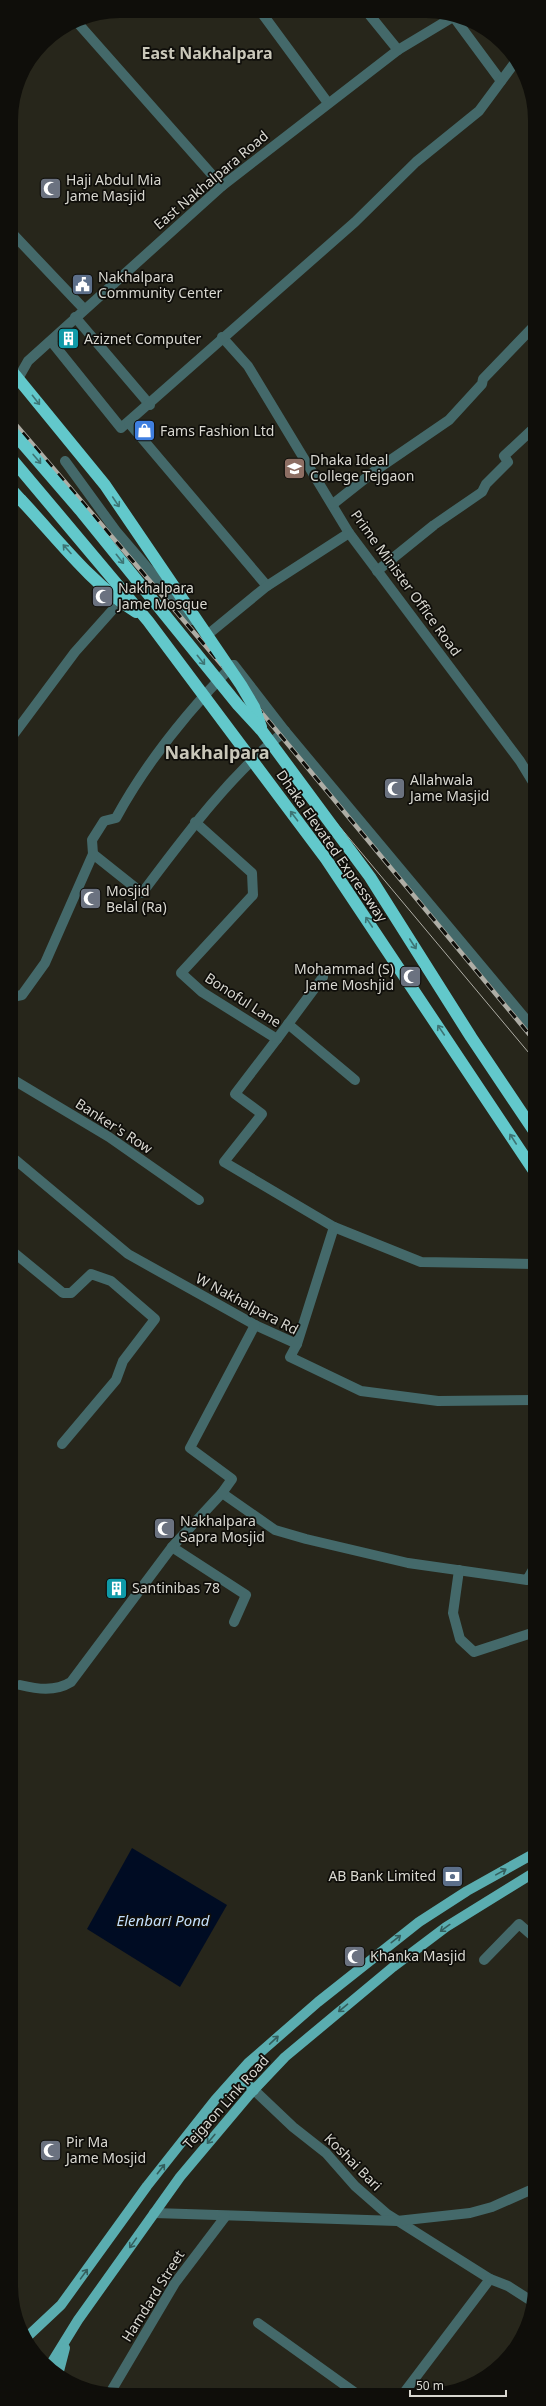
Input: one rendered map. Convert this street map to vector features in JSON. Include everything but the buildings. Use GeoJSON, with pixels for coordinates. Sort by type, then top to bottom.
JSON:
{"type":"FeatureCollection","features":[{"type":"Feature","properties":{"kind":"highway"},"geometry":{"type":"LineString","coordinates":[[18,379],[105,485],[241,685],[254,707],[262,731]]}},
{"type":"Feature","properties":{"kind":"highway","name":"Dhaka Elevated Expressway"},"geometry":{"type":"LineString","coordinates":[[18,438],[80,510],[218,681],[262,731],[370,877],[471,1037],[528,1122]]}},
{"type":"Feature","properties":{"kind":"highway","name":"Dhaka Elevated Expressway"},"geometry":{"type":"LineString","coordinates":[[18,466],[148,621],[326,859],[528,1162]]}},
{"type":"Feature","properties":{"kind":"highway"},"geometry":{"type":"LineString","coordinates":[[18,496],[108,591],[148,621]]}},
{"type":"Feature","properties":{"kind":"main road","name":"Tejgaon Link Road"},"geometry":{"type":"LineString","coordinates":[[30,2334],[61,2305],[147,2186],[238,2075],[278,2036],[372,1958],[419,1922],[466,1891],[528,1857]]}},
{"type":"Feature","properties":{"kind":"main road","name":"Tejgaon Link Road"},"geometry":{"type":"LineString","coordinates":[[52,2362],[78,2320],[180,2177],[254,2090],[285,2057],[393,1967],[478,1906],[528,1876]]}},
{"type":"Feature","properties":{"kind":"main road"},"geometry":{"type":"LineString","coordinates":[[238,2075],[254,2090]]}},
{"type":"Feature","properties":{"kind":"main road"},"geometry":{"type":"LineString","coordinates":[[27,2328],[61,2305]]}},
{"type":"Feature","properties":{"kind":"main road"},"geometry":{"type":"LineString","coordinates":[[60,2368],[63,2354],[78,2320]]}},
{"type":"Feature","properties":{"kind":"street"},"geometry":{"type":"LineString","coordinates":[[265,18],[328,103]]}},
{"type":"Feature","properties":{"kind":"street"},"geometry":{"type":"LineString","coordinates":[[372,18],[398,50]]}},
{"type":"Feature","properties":{"kind":"street","name":"East Nakhalpara Road"},"geometry":{"type":"LineString","coordinates":[[18,379],[28,361],[222,186],[398,50],[446,20]]}},
{"type":"Feature","properties":{"kind":"street"},"geometry":{"type":"LineString","coordinates":[[459,24],[501,81]]}},
{"type":"Feature","properties":{"kind":"street"},"geometry":{"type":"LineString","coordinates":[[81,26],[222,186]]}},
{"type":"Feature","properties":{"kind":"street"},"geometry":{"type":"LineString","coordinates":[[51,341],[120,428],[129,423],[222,337],[356,222],[416,162],[479,111],[512,65]]}},
{"type":"Feature","properties":{"kind":"street"},"geometry":{"type":"LineString","coordinates":[[18,239],[84,309]]}},
{"type":"Feature","properties":{"kind":"street"},"geometry":{"type":"LineString","coordinates":[[75,317],[150,405]]}},
{"type":"Feature","properties":{"kind":"street"},"geometry":{"type":"LineString","coordinates":[[333,504],[376,470],[449,420],[482,384],[483,378],[528,332]]}},
{"type":"Feature","properties":{"kind":"street","name":"Prime Minister Office Road"},"geometry":{"type":"LineString","coordinates":[[222,337],[248,366],[333,504],[349,533],[520,761],[528,774]]}},
{"type":"Feature","properties":{"kind":"street"},"geometry":{"type":"LineString","coordinates":[[129,423],[267,586]]}},
{"type":"Feature","properties":{"kind":"street"},"geometry":{"type":"LineString","coordinates":[[377,571],[434,525],[482,492],[486,484],[508,462],[504,456],[528,434]]}},
{"type":"Feature","properties":{"kind":"street"},"geometry":{"type":"LineString","coordinates":[[65,461],[116,531],[206,636],[233,665],[285,731],[528,1022]]}},
{"type":"Feature","properties":{"kind":"street"},"geometry":{"type":"LineString","coordinates":[[18,467],[49,507],[206,694]]}},
{"type":"Feature","properties":{"kind":"street"},"geometry":{"type":"LineString","coordinates":[[206,636],[267,586],[349,533]]}},
{"type":"Feature","properties":{"kind":"street"},"geometry":{"type":"LineString","coordinates":[[18,729],[75,652],[125,596]]}},
{"type":"Feature","properties":{"kind":"street"},"geometry":{"type":"LineString","coordinates":[[18,996],[22,995],[45,963],[93,854],[92,840],[104,821],[116,818],[134,784],[164,744],[206,694],[233,665]]}},
{"type":"Feature","properties":{"kind":"street"},"geometry":{"type":"LineString","coordinates":[[93,854],[142,893],[195,822],[259,754],[285,731]]}},
{"type":"Feature","properties":{"kind":"street","name":"Bonoful Lane"},"geometry":{"type":"LineString","coordinates":[[195,822],[252,873],[253,895],[181,973],[202,992],[278,1038],[235,1094],[262,1114],[224,1162],[334,1227]]}},
{"type":"Feature","properties":{"kind":"street"},"geometry":{"type":"LineString","coordinates":[[278,1038],[323,977]]}},
{"type":"Feature","properties":{"kind":"street"},"geometry":{"type":"LineString","coordinates":[[288,1024],[354,1080]]}},
{"type":"Feature","properties":{"kind":"street","name":"Banker's Row"},"geometry":{"type":"LineString","coordinates":[[18,1083],[108,1137],[199,1200]]}},
{"type":"Feature","properties":{"kind":"street","name":"W Nakhalpara Rd"},"geometry":{"type":"LineString","coordinates":[[18,1162],[128,1254],[255,1325],[297,1344],[290,1358],[361,1391],[438,1401],[528,1400]]}},
{"type":"Feature","properties":{"kind":"street"},"geometry":{"type":"LineString","coordinates":[[297,1344],[334,1227],[421,1262],[528,1264]]}},
{"type":"Feature","properties":{"kind":"street"},"geometry":{"type":"LineString","coordinates":[[18,1256],[63,1293],[72,1293],[91,1274],[110,1281],[155,1319],[123,1361],[116,1380],[62,1444]]}},
{"type":"Feature","properties":{"kind":"street"},"geometry":{"type":"LineString","coordinates":[[20,1685],[43,1689],[60,1687],[71,1682],[172,1547],[222,1494],[232,1479],[190,1448],[255,1325]]}},
{"type":"Feature","properties":{"kind":"street"},"geometry":{"type":"LineString","coordinates":[[222,1494],[275,1530],[306,1540],[408,1563],[527,1580],[528,1578]]}},
{"type":"Feature","properties":{"kind":"street"},"geometry":{"type":"LineString","coordinates":[[172,1547],[246,1595],[234,1622]]}},
{"type":"Feature","properties":{"kind":"street"},"geometry":{"type":"LineString","coordinates":[[459,1570],[453,1613],[460,1639],[474,1652],[528,1634]]}},
{"type":"Feature","properties":{"kind":"street"},"geometry":{"type":"LineString","coordinates":[[484,1960],[519,1924],[528,1932]]}},
{"type":"Feature","properties":{"kind":"street","name":"Koshai Bari"},"geometry":{"type":"LineString","coordinates":[[254,2090],[293,2127],[326,2153],[355,2186],[397,2221],[490,2279],[508,2286],[527,2298]]}},
{"type":"Feature","properties":{"kind":"street"},"geometry":{"type":"LineString","coordinates":[[154,2213],[225,2217],[319,2217],[397,2221],[470,2213],[492,2207],[528,2191]]}},
{"type":"Feature","properties":{"kind":"street","name":"Hamdard Street"},"geometry":{"type":"LineString","coordinates":[[113,2387],[175,2283],[225,2217]]}},
{"type":"Feature","properties":{"kind":"street"},"geometry":{"type":"LineString","coordinates":[[408,2388],[490,2279]]}},
{"type":"Feature","properties":{"kind":"street"},"geometry":{"type":"LineString","coordinates":[[258,2323],[349,2388]]}},
{"type":"Feature","properties":{"kind":"water","name":"Elenbari Pond"},"geometry":{"type":"Polygon","coordinates":[[[132,1848],[227,1905],[180,1987],[87,1929],[132,1848]]]}},
{"type":"Feature","properties":{"kind":"tram line"},"geometry":{"type":"LineString","coordinates":[[18,442],[528,1052]]}},
{"type":"Feature","properties":{"kind":"railway"},"geometry":{"type":"LineString","coordinates":[[18,427],[227,671],[528,1033]]}},
{"type":"Feature","properties":{"kind":"place","name":"Haji Abdul Mia Jame Masjid"},"geometry":{"type":"Point","coordinates":[50,188]}},
{"type":"Feature","properties":{"kind":"place","name":"Nakhalpara Community Center"},"geometry":{"type":"Point","coordinates":[83,285]}},
{"type":"Feature","properties":{"kind":"place","name":"Aziznet Computer"},"geometry":{"type":"Point","coordinates":[69,339]}},
{"type":"Feature","properties":{"kind":"place","name":"Fams Fashion Ltd"},"geometry":{"type":"Point","coordinates":[145,431]}},
{"type":"Feature","properties":{"kind":"place","name":"Dhaka Ideal College Tejgaon"},"geometry":{"type":"Point","coordinates":[295,468]}},
{"type":"Feature","properties":{"kind":"place","name":"Nakhalpara Jame Mosque"},"geometry":{"type":"Point","coordinates":[103,596]}},
{"type":"Feature","properties":{"kind":"place","name":"Allahwala Jame Masjid"},"geometry":{"type":"Point","coordinates":[395,788]}},
{"type":"Feature","properties":{"kind":"place","name":"Mosjid Belal (Ra)"},"geometry":{"type":"Point","coordinates":[91,899]}},
{"type":"Feature","properties":{"kind":"place","name":"Mohammad (S) Jame Moshjid"},"geometry":{"type":"Point","coordinates":[410,977]}},
{"type":"Feature","properties":{"kind":"place","name":"Nakhalpara Sapra Mosjid"},"geometry":{"type":"Point","coordinates":[164,1529]}},
{"type":"Feature","properties":{"kind":"place","name":"Santinibas 78"},"geometry":{"type":"Point","coordinates":[116,1588]}},
{"type":"Feature","properties":{"kind":"place","name":"AB Bank Limited"},"geometry":{"type":"Point","coordinates":[452,1876]}},
{"type":"Feature","properties":{"kind":"place","name":"Khanka Masjid"},"geometry":{"type":"Point","coordinates":[355,1956]}},
{"type":"Feature","properties":{"kind":"place","name":"Pir Ma Jame Mosjid"},"geometry":{"type":"Point","coordinates":[51,2150]}},
{"type":"Feature","properties":{"kind":"district","name":"East Nakhalpara"},"geometry":{"type":"Point","coordinates":[207,53]}},
{"type":"Feature","properties":{"kind":"district","name":"Nakhalpara"},"geometry":{"type":"Point","coordinates":[217,753]}}]}
